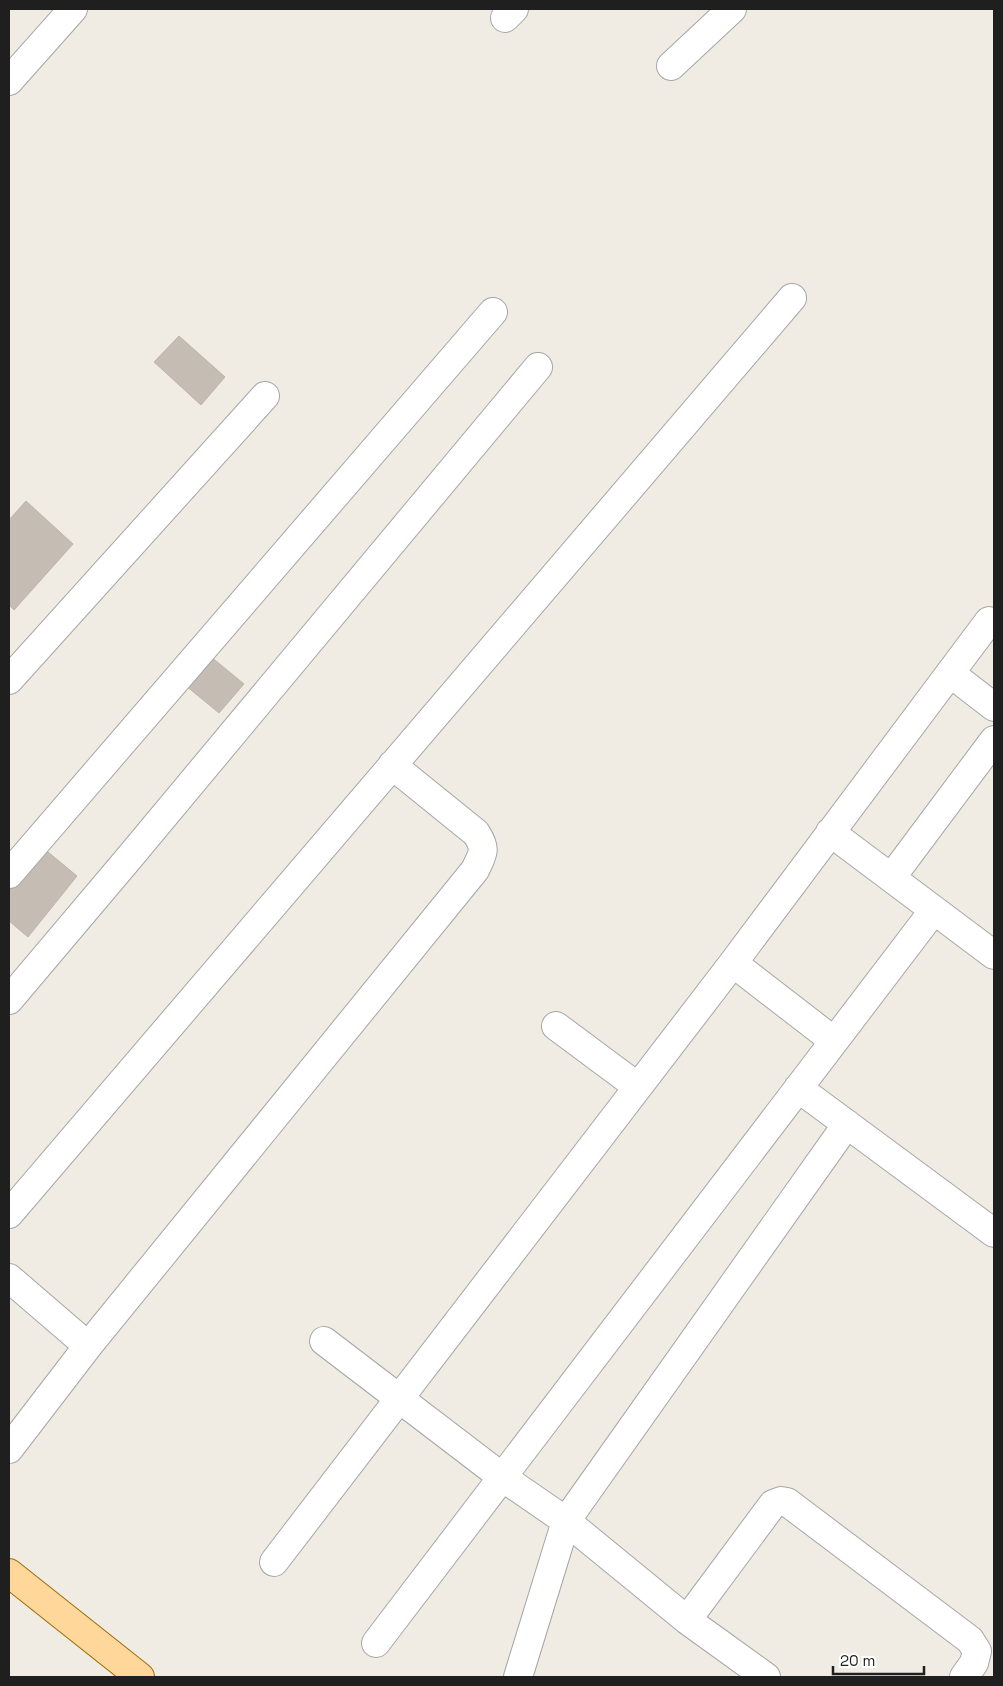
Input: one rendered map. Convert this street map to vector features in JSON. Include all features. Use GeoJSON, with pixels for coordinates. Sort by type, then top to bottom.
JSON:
{"type":"FeatureCollection","features":[{"type":"Feature","properties":{"kind":"main road"},"geometry":{"type":"LineString","coordinates":[[9,1573],[140,1677]]}},
{"type":"Feature","properties":{"kind":"street"},"geometry":{"type":"LineString","coordinates":[[9,81],[73,9]]}},
{"type":"Feature","properties":{"kind":"street"},"geometry":{"type":"LineString","coordinates":[[671,66],[730,9]]}},
{"type":"Feature","properties":{"kind":"street"},"geometry":{"type":"LineString","coordinates":[[9,1214],[792,298]]}},
{"type":"Feature","properties":{"kind":"street"},"geometry":{"type":"LineString","coordinates":[[9,874],[493,312]]}},
{"type":"Feature","properties":{"kind":"street"},"geometry":{"type":"LineString","coordinates":[[9,1000],[130,858],[538,367]]}},
{"type":"Feature","properties":{"kind":"street"},"geometry":{"type":"LineString","coordinates":[[9,680],[265,396]]}},
{"type":"Feature","properties":{"kind":"street"},"geometry":{"type":"LineString","coordinates":[[274,1562],[638,1087],[989,621]]}},
{"type":"Feature","properties":{"kind":"street"},"geometry":{"type":"LineString","coordinates":[[950,673],[994,707]]}},
{"type":"Feature","properties":{"kind":"street"},"geometry":{"type":"LineString","coordinates":[[891,878],[994,740]]}},
{"type":"Feature","properties":{"kind":"street"},"geometry":{"type":"LineString","coordinates":[[9,1449],[88,1346],[475,870],[482,855],[483,844],[476,833],[392,764]]}},
{"type":"Feature","properties":{"kind":"street"},"geometry":{"type":"LineString","coordinates":[[830,832],[994,955]]}},
{"type":"Feature","properties":{"kind":"street"},"geometry":{"type":"LineString","coordinates":[[376,1643],[934,910]]}},
{"type":"Feature","properties":{"kind":"street"},"geometry":{"type":"LineString","coordinates":[[732,963],[834,1041]]}},
{"type":"Feature","properties":{"kind":"street"},"geometry":{"type":"LineString","coordinates":[[556,1026],[638,1087]]}},
{"type":"Feature","properties":{"kind":"street"},"geometry":{"type":"LineString","coordinates":[[798,1088],[994,1233]]}},
{"type":"Feature","properties":{"kind":"street"},"geometry":{"type":"LineString","coordinates":[[518,1677],[566,1521],[847,1124]]}},
{"type":"Feature","properties":{"kind":"street"},"geometry":{"type":"LineString","coordinates":[[9,1278],[88,1346]]}},
{"type":"Feature","properties":{"kind":"street"},"geometry":{"type":"LineString","coordinates":[[324,1341],[502,1477],[566,1521],[687,1620],[766,1677]]}},
{"type":"Feature","properties":{"kind":"street"},"geometry":{"type":"LineString","coordinates":[[687,1620],[773,1504],[781,1500],[787,1502],[970,1640],[977,1651],[974,1663],[964,1677]]}},
{"type":"Feature","properties":{"kind":"building"},"geometry":{"type":"Polygon","coordinates":[[[179,336],[225,377],[201,405],[154,362],[179,336]]]}},
{"type":"Feature","properties":{"kind":"building"},"geometry":{"type":"Polygon","coordinates":[[[26,501],[73,544],[14,610],[9,605],[9,520],[26,501]]]}},
{"type":"Feature","properties":{"kind":"building"},"geometry":{"type":"Polygon","coordinates":[[[210,656],[244,684],[219,713],[185,685],[210,656]]]}},
{"type":"Feature","properties":{"kind":"building"},"geometry":{"type":"Polygon","coordinates":[[[42,847],[77,876],[28,937],[9,921],[9,887],[42,847]]]}}]}
